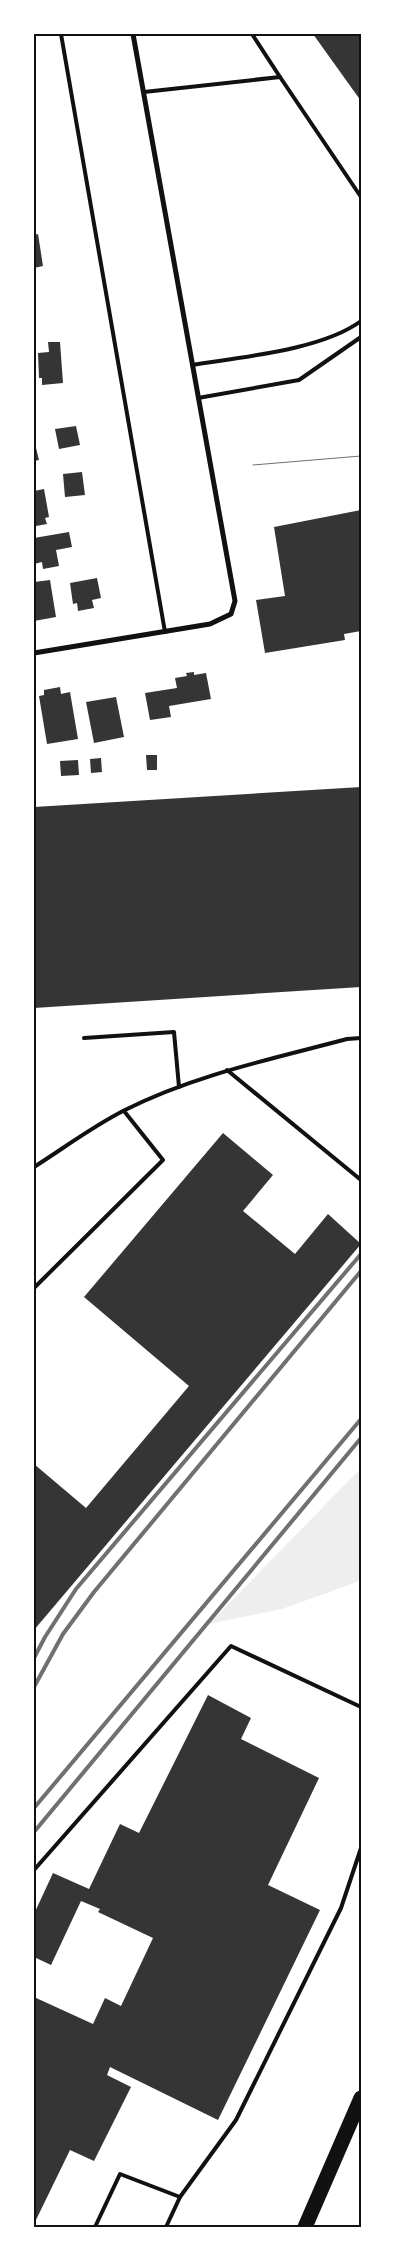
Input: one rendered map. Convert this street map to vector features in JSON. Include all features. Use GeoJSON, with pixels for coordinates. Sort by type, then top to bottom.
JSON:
{"type":"FeatureCollection","features":[{"type":"Feature","properties":{"kind":"highway"},"geometry":{"type":"LineString","coordinates":[[305,2227],[361,2098]]}},
{"type":"Feature","properties":{"kind":"street"},"geometry":{"type":"LineString","coordinates":[[34,653],[210,624],[231,614],[235,602],[133,34]]}},
{"type":"Feature","properties":{"kind":"lane"},"geometry":{"type":"LineString","coordinates":[[61,34],[165,632]]}},
{"type":"Feature","properties":{"kind":"lane"},"geometry":{"type":"LineString","coordinates":[[252,34],[361,197]]}},
{"type":"Feature","properties":{"kind":"lane"},"geometry":{"type":"LineString","coordinates":[[144,92],[280,77]]}},
{"type":"Feature","properties":{"kind":"lane"},"geometry":{"type":"LineString","coordinates":[[192,365],[320,342],[351,329],[361,321]]}},
{"type":"Feature","properties":{"kind":"lane"},"geometry":{"type":"LineString","coordinates":[[198,398],[299,380],[361,338]]}},
{"type":"Feature","properties":{"kind":"lane"},"geometry":{"type":"LineString","coordinates":[[84,1038],[174,1032],[180,1087]]}},
{"type":"Feature","properties":{"kind":"lane"},"geometry":{"type":"LineString","coordinates":[[34,1167],[124,1110],[180,1087],[227,1070],[347,1039],[361,1038]]}},
{"type":"Feature","properties":{"kind":"lane"},"geometry":{"type":"LineString","coordinates":[[227,1070],[361,1180]]}},
{"type":"Feature","properties":{"kind":"lane"},"geometry":{"type":"LineString","coordinates":[[34,1288],[163,1160],[124,1110]]}},
{"type":"Feature","properties":{"kind":"lane"},"geometry":{"type":"LineString","coordinates":[[34,1870],[231,1646],[361,1707]]}},
{"type":"Feature","properties":{"kind":"lane"},"geometry":{"type":"LineString","coordinates":[[166,2227],[180,2197],[236,2120],[341,1908],[361,1848]]}},
{"type":"Feature","properties":{"kind":"lane"},"geometry":{"type":"LineString","coordinates":[[95,2227],[120,2174],[180,2197]]}},
{"type":"Feature","properties":{"kind":"shaded area"},"geometry":{"type":"Polygon","coordinates":[[[361,1468],[361,1575],[357,1582],[282,1609],[209,1624],[361,1468]]]}},
{"type":"Feature","properties":{"kind":"building"},"geometry":{"type":"Polygon","coordinates":[[[313,34],[361,34],[361,101],[313,34]]]}},
{"type":"Feature","properties":{"kind":"building"},"geometry":{"type":"Polygon","coordinates":[[[38,234],[43,266],[34,268],[34,235],[38,234]]]}},
{"type":"Feature","properties":{"kind":"building"},"geometry":{"type":"Polygon","coordinates":[[[48,342],[60,342],[63,383],[42,385],[42,378],[39,378],[38,353],[49,352],[48,342]]]}},
{"type":"Feature","properties":{"kind":"building"},"geometry":{"type":"Polygon","coordinates":[[[76,426],[80,445],[59,449],[55,429],[76,426]]]}},
{"type":"Feature","properties":{"kind":"building"},"geometry":{"type":"Polygon","coordinates":[[[34,440],[39,460],[34,461],[34,440]]]}},
{"type":"Feature","properties":{"kind":"building"},"geometry":{"type":"Polygon","coordinates":[[[82,472],[85,495],[65,497],[63,474],[82,472]]]}},
{"type":"Feature","properties":{"kind":"building"},"geometry":{"type":"Polygon","coordinates":[[[44,489],[49,517],[45,518],[47,524],[36,526],[34,520],[34,491],[44,489]]]}},
{"type":"Feature","properties":{"kind":"building"},"geometry":{"type":"Polygon","coordinates":[[[361,510],[361,631],[344,634],[345,640],[265,653],[256,600],[285,596],[274,527],[361,510]]]}},
{"type":"Feature","properties":{"kind":"building"},"geometry":{"type":"Polygon","coordinates":[[[69,532],[72,547],[56,550],[59,566],[43,569],[42,562],[34,564],[34,538],[69,532]]]}},
{"type":"Feature","properties":{"kind":"building"},"geometry":{"type":"Polygon","coordinates":[[[97,578],[101,598],[92,600],[94,608],[78,611],[77,603],[73,604],[70,583],[97,578]]]}},
{"type":"Feature","properties":{"kind":"building"},"geometry":{"type":"Polygon","coordinates":[[[50,580],[56,617],[34,621],[34,582],[50,580]]]}},
{"type":"Feature","properties":{"kind":"building"},"geometry":{"type":"Polygon","coordinates":[[[194,672],[194,675],[206,673],[211,699],[169,706],[171,717],[150,720],[145,693],[177,688],[175,678],[187,676],[186,673],[194,672]]]}},
{"type":"Feature","properties":{"kind":"building"},"geometry":{"type":"Polygon","coordinates":[[[60,687],[61,694],[70,692],[78,739],[47,744],[39,696],[44,695],[44,690],[60,687]]]}},
{"type":"Feature","properties":{"kind":"building"},"geometry":{"type":"Polygon","coordinates":[[[116,697],[124,737],[94,743],[86,702],[116,697]]]}},
{"type":"Feature","properties":{"kind":"building"},"geometry":{"type":"Polygon","coordinates":[[[146,755],[157,755],[157,770],[147,770],[146,755]]]}},
{"type":"Feature","properties":{"kind":"building"},"geometry":{"type":"Polygon","coordinates":[[[101,758],[102,772],[91,773],[90,759],[101,758]]]}},
{"type":"Feature","properties":{"kind":"building"},"geometry":{"type":"Polygon","coordinates":[[[78,760],[79,775],[61,776],[60,761],[78,760]]]}},
{"type":"Feature","properties":{"kind":"building"},"geometry":{"type":"Polygon","coordinates":[[[361,787],[361,987],[34,1008],[34,807],[361,787]]]}},
{"type":"Feature","properties":{"kind":"building"},"geometry":{"type":"Polygon","coordinates":[[[223,1133],[273,1175],[243,1211],[295,1254],[328,1214],[361,1244],[34,1630],[34,1464],[86,1508],[189,1386],[84,1297],[223,1133]]]}},
{"type":"Feature","properties":{"kind":"building"},"geometry":{"type":"Polygon","coordinates":[[[208,1695],[251,1718],[241,1739],[319,1778],[268,1885],[320,1910],[218,2120],[110,2067],[107,2075],[131,2087],[94,2161],[70,2150],[34,2224],[34,1997],[93,2024],[105,1998],[121,2006],[153,1938],[98,1912],[100,1909],[81,1901],[51,1965],[34,1957],[34,1914],[53,1873],[89,1889],[120,1824],[139,1833],[208,1695]]]}},
{"type":"Feature","properties":{"kind":"tram line"},"geometry":{"type":"LineString","coordinates":[[253,465],[361,456]]}},
{"type":"Feature","properties":{"kind":"railway"},"geometry":{"type":"LineString","coordinates":[[34,1658],[45,1637],[76,1589],[361,1254]]}},
{"type":"Feature","properties":{"kind":"railway"},"geometry":{"type":"LineString","coordinates":[[34,1687],[63,1634],[94,1592],[361,1271]]}},
{"type":"Feature","properties":{"kind":"railway"},"geometry":{"type":"LineString","coordinates":[[34,1808],[361,1419]]}},
{"type":"Feature","properties":{"kind":"railway"},"geometry":{"type":"LineString","coordinates":[[34,1832],[361,1438]]}}]}
